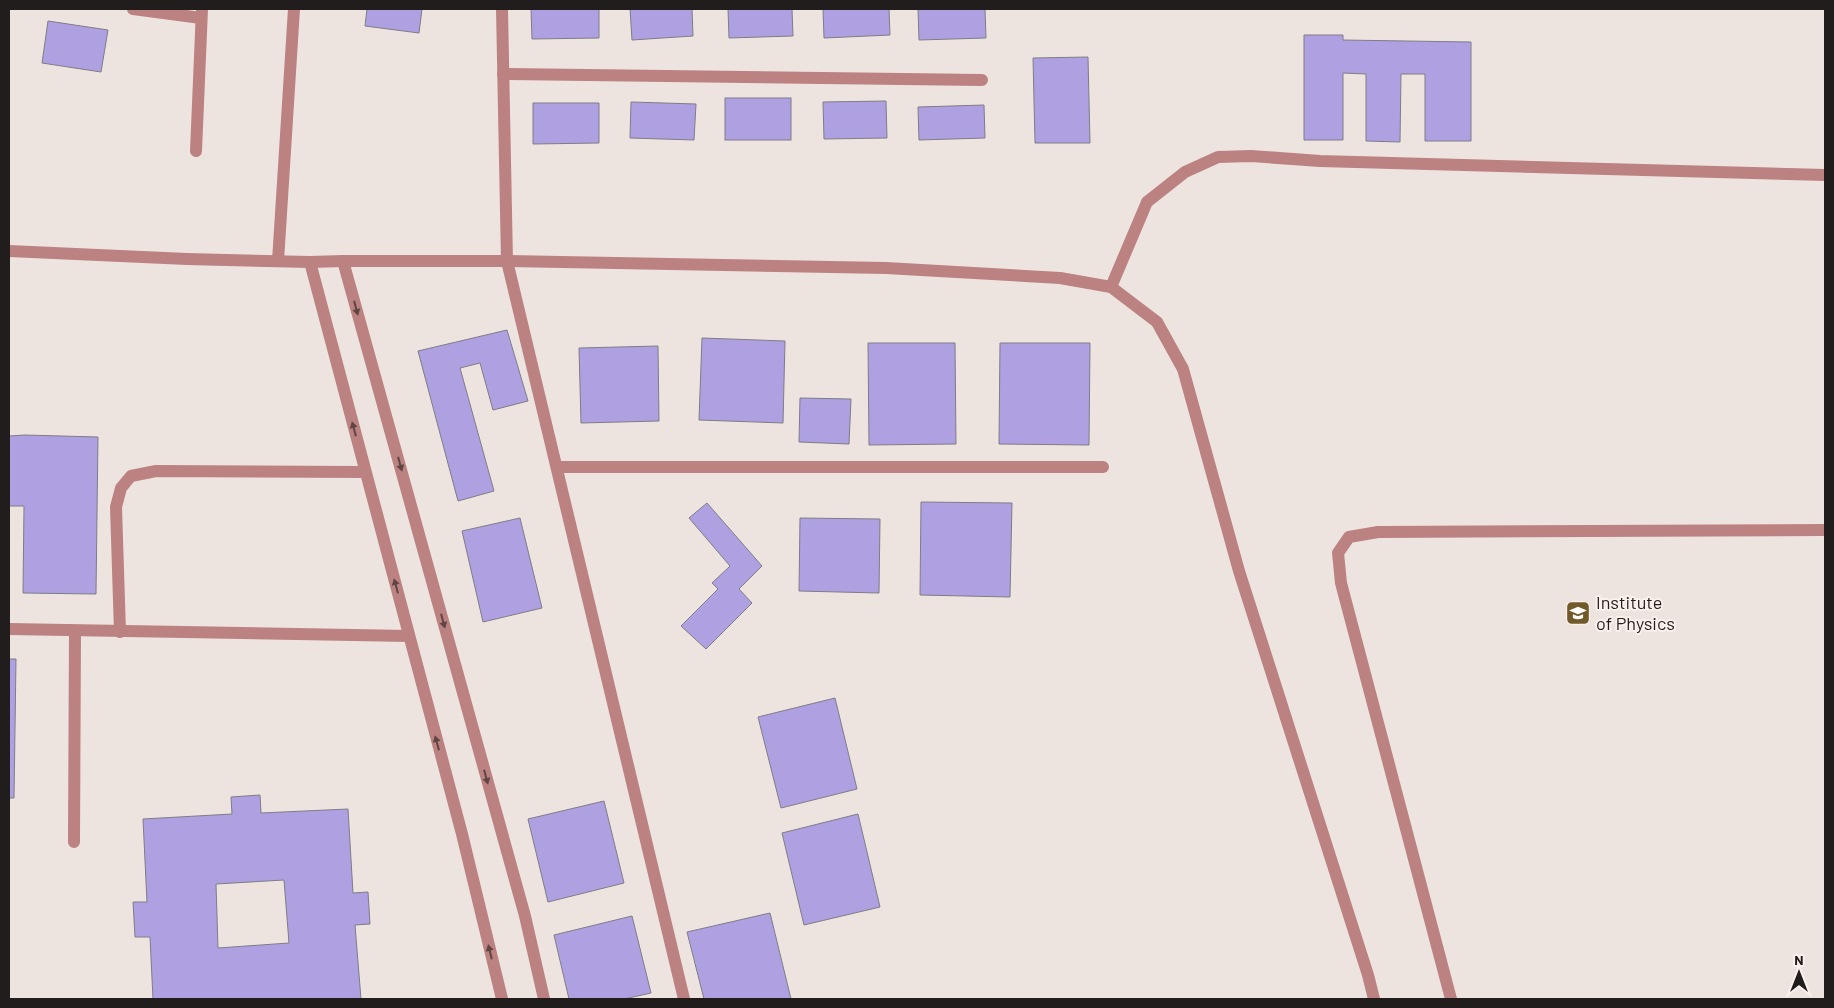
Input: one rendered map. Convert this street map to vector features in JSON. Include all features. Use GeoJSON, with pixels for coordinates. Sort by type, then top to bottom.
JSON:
{"type":"FeatureCollection","features":[{"type":"Feature","properties":{"kind":"street"},"geometry":{"type":"LineString","coordinates":[[133,9],[202,13],[196,151]]}},
{"type":"Feature","properties":{"kind":"street"},"geometry":{"type":"LineString","coordinates":[[278,261],[294,9]]}},
{"type":"Feature","properties":{"kind":"street"},"geometry":{"type":"LineString","coordinates":[[502,9],[507,261],[684,999]]}},
{"type":"Feature","properties":{"kind":"street"},"geometry":{"type":"LineString","coordinates":[[503,74],[982,80]]}},
{"type":"Feature","properties":{"kind":"street"},"geometry":{"type":"LineString","coordinates":[[1111,287],[1147,202],[1185,172],[1218,157],[1251,156],[1320,161],[1825,175]]}},
{"type":"Feature","properties":{"kind":"street"},"geometry":{"type":"LineString","coordinates":[[9,251],[310,262],[507,261],[886,268],[1060,278],[1111,287],[1157,322],[1183,369],[1239,571],[1374,999]]}},
{"type":"Feature","properties":{"kind":"street"},"geometry":{"type":"LineString","coordinates":[[343,261],[524,916],[544,999]]}},
{"type":"Feature","properties":{"kind":"street"},"geometry":{"type":"LineString","coordinates":[[310,262],[462,834],[502,999]]}},
{"type":"Feature","properties":{"kind":"street"},"geometry":{"type":"LineString","coordinates":[[557,467],[1103,468]]}},
{"type":"Feature","properties":{"kind":"street"},"geometry":{"type":"LineString","coordinates":[[120,632],[116,507],[121,488],[131,476],[156,471],[365,472]]}},
{"type":"Feature","properties":{"kind":"street"},"geometry":{"type":"LineString","coordinates":[[1452,999],[1341,583],[1338,553],[1349,537],[1378,532],[1825,530]]}},
{"type":"Feature","properties":{"kind":"street"},"geometry":{"type":"LineString","coordinates":[[9,629],[409,636]]}},
{"type":"Feature","properties":{"kind":"street"},"geometry":{"type":"LineString","coordinates":[[74,842],[75,631]]}},
{"type":"Feature","properties":{"kind":"building"},"geometry":{"type":"Polygon","coordinates":[[[367,9],[422,9],[419,33],[365,26],[367,9]]]}},
{"type":"Feature","properties":{"kind":"building"},"geometry":{"type":"Polygon","coordinates":[[[531,9],[599,9],[599,38],[532,39],[531,9]]]}},
{"type":"Feature","properties":{"kind":"building"},"geometry":{"type":"Polygon","coordinates":[[[630,9],[692,9],[693,36],[632,40],[630,9]]]}},
{"type":"Feature","properties":{"kind":"building"},"geometry":{"type":"Polygon","coordinates":[[[728,9],[792,9],[793,36],[729,38],[728,9]]]}},
{"type":"Feature","properties":{"kind":"building"},"geometry":{"type":"Polygon","coordinates":[[[823,9],[889,9],[890,35],[824,38],[823,9]]]}},
{"type":"Feature","properties":{"kind":"building"},"geometry":{"type":"Polygon","coordinates":[[[918,9],[985,9],[986,38],[919,40],[918,9]]]}},
{"type":"Feature","properties":{"kind":"building"},"geometry":{"type":"Polygon","coordinates":[[[48,21],[108,30],[101,72],[42,63],[48,21]]]}},
{"type":"Feature","properties":{"kind":"building"},"geometry":{"type":"Polygon","coordinates":[[[1304,35],[1343,35],[1343,40],[1471,42],[1471,141],[1425,141],[1425,74],[1401,74],[1400,142],[1366,141],[1366,74],[1343,73],[1343,140],[1304,140],[1304,35]]]}},
{"type":"Feature","properties":{"kind":"building"},"geometry":{"type":"Polygon","coordinates":[[[1088,57],[1090,143],[1035,143],[1033,58],[1088,57]]]}},
{"type":"Feature","properties":{"kind":"building"},"geometry":{"type":"Polygon","coordinates":[[[725,98],[791,98],[791,140],[725,140],[725,98]]]}},
{"type":"Feature","properties":{"kind":"building"},"geometry":{"type":"Polygon","coordinates":[[[886,101],[887,138],[824,139],[823,102],[886,101]]]}},
{"type":"Feature","properties":{"kind":"building"},"geometry":{"type":"Polygon","coordinates":[[[631,102],[696,104],[694,140],[630,138],[631,102]]]}},
{"type":"Feature","properties":{"kind":"building"},"geometry":{"type":"Polygon","coordinates":[[[533,103],[599,103],[599,143],[533,144],[533,103]]]}},
{"type":"Feature","properties":{"kind":"building"},"geometry":{"type":"Polygon","coordinates":[[[984,105],[985,138],[919,140],[918,107],[984,105]]]}},
{"type":"Feature","properties":{"kind":"building"},"geometry":{"type":"Polygon","coordinates":[[[507,330],[528,401],[493,410],[480,363],[460,368],[494,491],[458,501],[418,351],[507,330]]]}},
{"type":"Feature","properties":{"kind":"building"},"geometry":{"type":"Polygon","coordinates":[[[702,338],[785,341],[783,423],[699,420],[702,338]]]}},
{"type":"Feature","properties":{"kind":"building"},"geometry":{"type":"Polygon","coordinates":[[[868,343],[955,343],[956,444],[869,445],[868,343]]]}},
{"type":"Feature","properties":{"kind":"building"},"geometry":{"type":"Polygon","coordinates":[[[1000,343],[1090,343],[1089,445],[999,444],[1000,343]]]}},
{"type":"Feature","properties":{"kind":"building"},"geometry":{"type":"Polygon","coordinates":[[[658,346],[659,421],[581,423],[579,348],[658,346]]]}},
{"type":"Feature","properties":{"kind":"building"},"geometry":{"type":"Polygon","coordinates":[[[800,398],[851,399],[849,444],[799,442],[800,398]]]}},
{"type":"Feature","properties":{"kind":"building"},"geometry":{"type":"Polygon","coordinates":[[[9,436],[98,437],[96,594],[23,593],[24,506],[9,506],[9,436]]]}},
{"type":"Feature","properties":{"kind":"building"},"geometry":{"type":"Polygon","coordinates":[[[921,502],[1012,503],[1010,597],[920,595],[921,502]]]}},
{"type":"Feature","properties":{"kind":"building"},"geometry":{"type":"Polygon","coordinates":[[[707,503],[762,566],[739,589],[752,603],[706,649],[681,626],[718,589],[712,583],[730,566],[689,518],[707,503]]]}},
{"type":"Feature","properties":{"kind":"building"},"geometry":{"type":"Polygon","coordinates":[[[520,518],[542,608],[483,622],[462,531],[520,518]]]}},
{"type":"Feature","properties":{"kind":"building"},"geometry":{"type":"Polygon","coordinates":[[[800,518],[880,519],[879,593],[799,591],[800,518]]]}},
{"type":"Feature","properties":{"kind":"building"},"geometry":{"type":"Polygon","coordinates":[[[9,659],[16,659],[14,798],[9,798],[9,659]]]}},
{"type":"Feature","properties":{"kind":"building"},"geometry":{"type":"Polygon","coordinates":[[[835,698],[857,789],[781,808],[758,717],[835,698]]]}},
{"type":"Feature","properties":{"kind":"building"},"geometry":{"type":"Polygon","coordinates":[[[260,795],[261,813],[348,809],[353,893],[368,892],[370,924],[355,925],[361,999],[153,999],[150,937],[135,937],[133,902],[147,902],[143,819],[232,814],[231,797],[260,795]],[[284,880],[216,884],[218,948],[289,943],[284,880]]]}},
{"type":"Feature","properties":{"kind":"building"},"geometry":{"type":"Polygon","coordinates":[[[604,801],[624,883],[548,902],[528,819],[604,801]]]}},
{"type":"Feature","properties":{"kind":"building"},"geometry":{"type":"Polygon","coordinates":[[[858,814],[880,907],[804,925],[782,833],[858,814]]]}},
{"type":"Feature","properties":{"kind":"building"},"geometry":{"type":"Polygon","coordinates":[[[770,913],[791,999],[704,999],[687,932],[770,913]]]}},
{"type":"Feature","properties":{"kind":"building"},"geometry":{"type":"Polygon","coordinates":[[[632,916],[651,993],[624,999],[569,999],[554,935],[632,916]]]}},
{"type":"Feature","properties":{"kind":"place","name":"Institute of Physics"},"geometry":{"type":"Point","coordinates":[1578,613]}}]}
